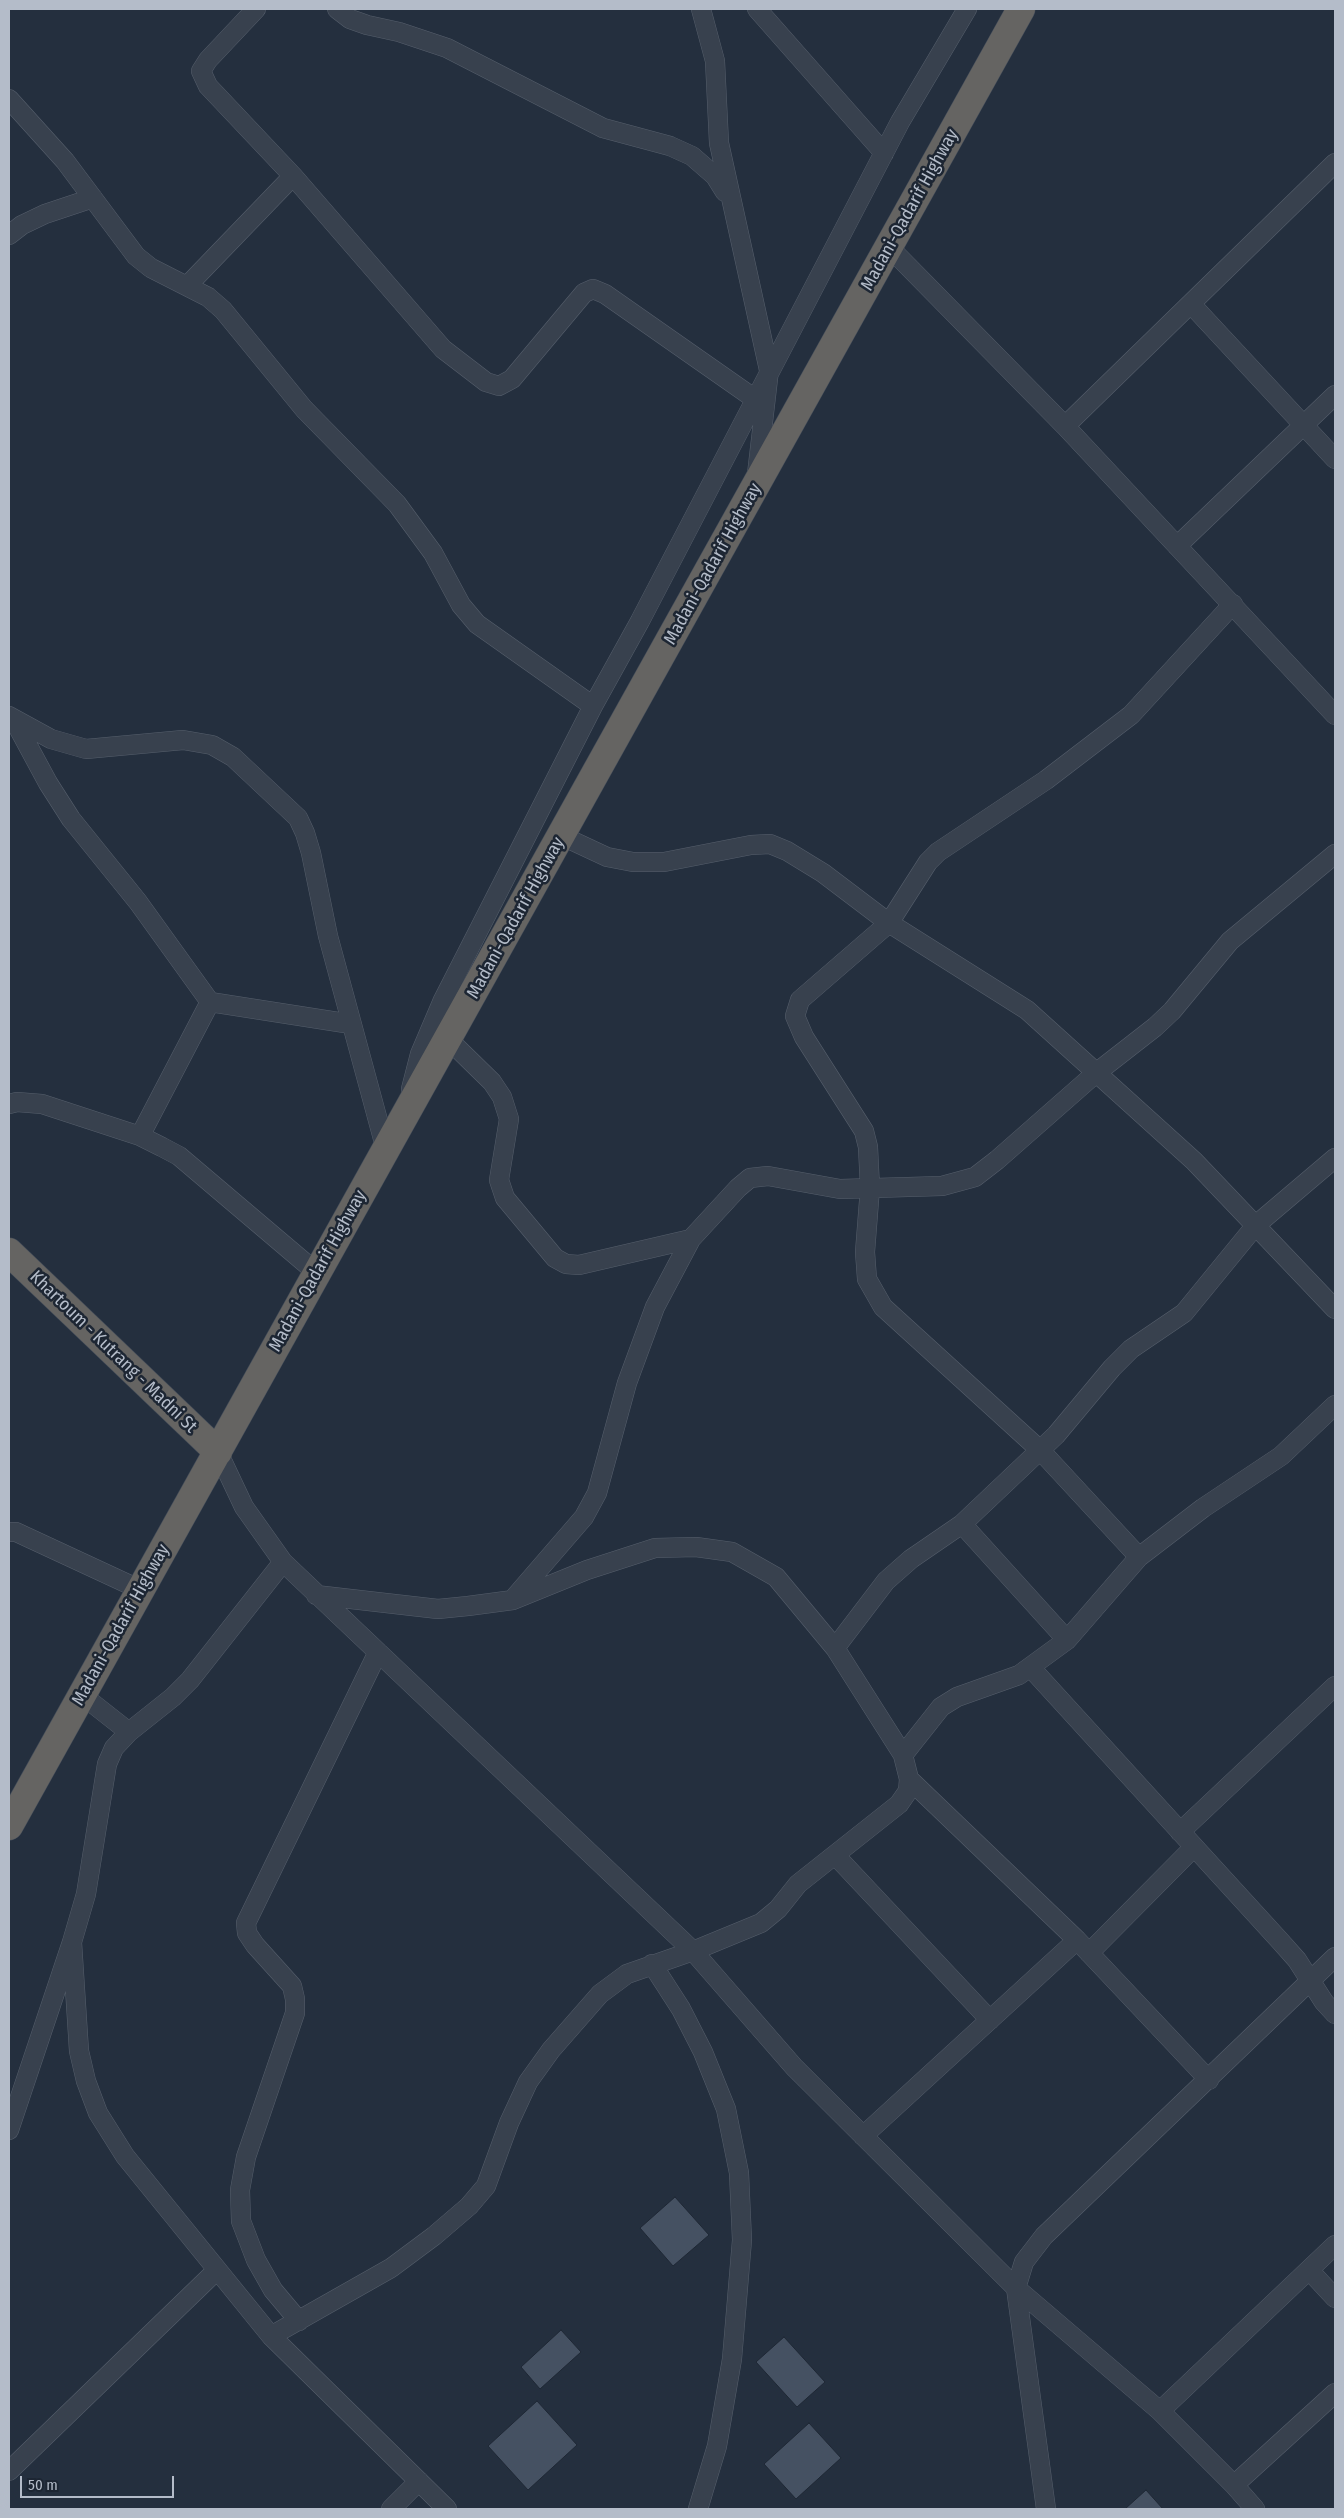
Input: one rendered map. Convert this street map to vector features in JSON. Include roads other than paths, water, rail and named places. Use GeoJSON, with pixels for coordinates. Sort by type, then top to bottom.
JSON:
{"type":"FeatureCollection","features":[{"type":"Feature","properties":{"kind":"highway","name":"Madani-Qadarif Highway"},"geometry":{"type":"LineString","coordinates":[[9,1826],[890,248],[1021,9]]}},
{"type":"Feature","properties":{"kind":"highway","name":"Khartoum - Kutrang - Madni St"},"geometry":{"type":"LineString","coordinates":[[9,1252],[218,1452]]}},
{"type":"Feature","properties":{"kind":"street"},"geometry":{"type":"LineString","coordinates":[[256,9],[208,60],[201,71],[208,86],[293,176],[443,349],[486,382],[499,386],[512,379],[584,293],[593,289],[605,294],[755,399]]}},
{"type":"Feature","properties":{"kind":"street"},"geometry":{"type":"LineString","coordinates":[[337,9],[350,19],[399,32],[447,48],[603,128],[670,146],[692,156],[715,176],[730,200]]}},
{"type":"Feature","properties":{"kind":"street"},"geometry":{"type":"LineString","coordinates":[[701,9],[715,61],[718,144],[770,370],[755,488]]}},
{"type":"Feature","properties":{"kind":"street"},"geometry":{"type":"LineString","coordinates":[[757,9],[884,153]]}},
{"type":"Feature","properties":{"kind":"street"},"geometry":{"type":"LineString","coordinates":[[404,1119],[420,1054],[443,1000],[593,706],[640,621],[884,153],[967,9]]}},
{"type":"Feature","properties":{"kind":"street"},"geometry":{"type":"LineString","coordinates":[[9,99],[44,136],[136,256],[150,268],[208,297],[223,310],[304,409],[397,504],[434,553],[461,605],[477,624],[593,706]]}},
{"type":"Feature","properties":{"kind":"street"},"geometry":{"type":"LineString","coordinates":[[1065,426],[1335,163]]}},
{"type":"Feature","properties":{"kind":"street"},"geometry":{"type":"LineString","coordinates":[[187,286],[293,176]]}},
{"type":"Feature","properties":{"kind":"street"},"geometry":{"type":"LineString","coordinates":[[9,235],[22,225],[45,214],[93,198]]}},
{"type":"Feature","properties":{"kind":"street"},"geometry":{"type":"LineString","coordinates":[[890,248],[1065,426],[1335,715]]}},
{"type":"Feature","properties":{"kind":"street"},"geometry":{"type":"LineString","coordinates":[[1192,304],[1335,459]]}},
{"type":"Feature","properties":{"kind":"street"},"geometry":{"type":"LineString","coordinates":[[1177,546],[1335,395]]}},
{"type":"Feature","properties":{"kind":"street"},"geometry":{"type":"LineString","coordinates":[[1139,1557],[1040,1450],[883,1306],[867,1279],[865,1252],[870,1188],[868,1146],[864,1131],[804,1037],[795,1016],[800,1000],[889,923],[928,862],[938,852],[1046,780],[1130,715],[1233,604]]}},
{"type":"Feature","properties":{"kind":"street"},"geometry":{"type":"LineString","coordinates":[[12,718],[71,819],[138,902],[210,1002],[351,1024]]}},
{"type":"Feature","properties":{"kind":"street"},"geometry":{"type":"LineString","coordinates":[[12,718],[50,739],[86,749],[183,740],[212,745],[233,757],[298,818],[305,833],[328,936],[386,1150]]}},
{"type":"Feature","properties":{"kind":"street"},"geometry":{"type":"LineString","coordinates":[[562,836],[607,857],[633,862],[664,862],[751,845],[770,844],[787,850],[823,873],[889,923],[1027,1010],[1194,1161],[1335,1309]]}},
{"type":"Feature","properties":{"kind":"street"},"geometry":{"type":"LineString","coordinates":[[513,1600],[584,1517],[597,1493],[627,1383],[655,1307],[691,1239],[738,1188],[750,1178],[768,1176],[840,1188],[942,1186],[975,1177],[1096,1073],[1155,1028],[1172,1011],[1230,941],[1335,854]]}},
{"type":"Feature","properties":{"kind":"street"},"geometry":{"type":"LineString","coordinates":[[140,1136],[210,1002]]}},
{"type":"Feature","properties":{"kind":"street"},"geometry":{"type":"LineString","coordinates":[[448,1040],[492,1082],[502,1097],[509,1119],[499,1180],[505,1198],[555,1258],[566,1264],[579,1265],[691,1239]]}},
{"type":"Feature","properties":{"kind":"street"},"geometry":{"type":"LineString","coordinates":[[9,1104],[17,1102],[42,1104],[140,1136],[179,1156],[317,1273]]}},
{"type":"Feature","properties":{"kind":"street"},"geometry":{"type":"LineString","coordinates":[[835,1648],[886,1580],[910,1559],[962,1524],[1056,1435],[1112,1368],[1132,1349],[1184,1313],[1256,1225],[1335,1158]]}},
{"type":"Feature","properties":{"kind":"street"},"geometry":{"type":"LineString","coordinates":[[903,1755],[942,1707],[957,1697],[1019,1676],[1067,1640],[1139,1557],[1202,1508],[1281,1456],[1335,1405]]}},
{"type":"Feature","properties":{"kind":"street"},"geometry":{"type":"LineString","coordinates":[[218,1452],[244,1507],[283,1562],[693,1952],[794,2067],[1016,2288],[1160,2411],[1234,2485],[1255,2509]]}},
{"type":"Feature","properties":{"kind":"street"},"geometry":{"type":"LineString","coordinates":[[962,1524],[1067,1640]]}},
{"type":"Feature","properties":{"kind":"street"},"geometry":{"type":"LineString","coordinates":[[9,1532],[16,1532],[141,1590]]}},
{"type":"Feature","properties":{"kind":"street"},"geometry":{"type":"LineString","coordinates":[[272,2336],[391,2268],[434,2236],[469,2206],[486,2186],[509,2123],[528,2082],[551,2050],[600,1994],[628,1974],[652,1964],[693,1952],[761,1923],[778,1909],[798,1884],[899,1804],[908,1791],[909,1779],[903,1755],[835,1648],[776,1577],[732,1552],[696,1547],[655,1548],[587,1570],[513,1600],[438,1609],[316,1595]]}},
{"type":"Feature","properties":{"kind":"street"},"geometry":{"type":"LineString","coordinates":[[9,2130],[72,1942],[86,1894],[107,1764],[114,1748],[129,1732],[174,1697],[190,1680],[283,1562]]}},
{"type":"Feature","properties":{"kind":"street"},"geometry":{"type":"LineString","coordinates":[[299,2321],[274,2290],[256,2260],[241,2221],[240,2190],[246,2157],[295,2013],[295,1999],[292,1986],[255,1946],[247,1933],[246,1923],[378,1652]]}},
{"type":"Feature","properties":{"kind":"street"},"geometry":{"type":"LineString","coordinates":[[1031,1668],[1282,1942],[1335,2014]]}},
{"type":"Feature","properties":{"kind":"street"},"geometry":{"type":"LineString","coordinates":[[1180,1832],[1335,1686]]}},
{"type":"Feature","properties":{"kind":"street"},"geometry":{"type":"LineString","coordinates":[[82,1696],[129,1732]]}},
{"type":"Feature","properties":{"kind":"street"},"geometry":{"type":"LineString","coordinates":[[909,1779],[1083,1947],[1209,2080]]}},
{"type":"Feature","properties":{"kind":"street"},"geometry":{"type":"LineString","coordinates":[[863,2136],[990,2020],[1083,1947],[1194,1847]]}},
{"type":"Feature","properties":{"kind":"street"},"geometry":{"type":"LineString","coordinates":[[834,1855],[990,2020]]}},
{"type":"Feature","properties":{"kind":"street"},"geometry":{"type":"LineString","coordinates":[[72,1942],[79,2051],[86,2081],[98,2113],[125,2156],[272,2336],[447,2509]]}},
{"type":"Feature","properties":{"kind":"street"},"geometry":{"type":"LineString","coordinates":[[1046,2509],[1016,2288],[1024,2262],[1044,2236],[1209,2080],[1335,1957]]}},
{"type":"Feature","properties":{"kind":"street"},"geometry":{"type":"LineString","coordinates":[[652,1964],[681,2009],[703,2052],[726,2109],[740,2173],[742,2240],[732,2359],[717,2446],[698,2509]]}},
{"type":"Feature","properties":{"kind":"street"},"geometry":{"type":"LineString","coordinates":[[1160,2411],[1335,2245]]}},
{"type":"Feature","properties":{"kind":"street"},"geometry":{"type":"LineString","coordinates":[[9,2470],[217,2270]]}},
{"type":"Feature","properties":{"kind":"street"},"geometry":{"type":"LineString","coordinates":[[1309,2270],[1335,2298]]}},
{"type":"Feature","properties":{"kind":"street"},"geometry":{"type":"LineString","coordinates":[[1234,2485],[1335,2393]]}},
{"type":"Feature","properties":{"kind":"street"},"geometry":{"type":"LineString","coordinates":[[391,2509],[419,2482]]}}]}
